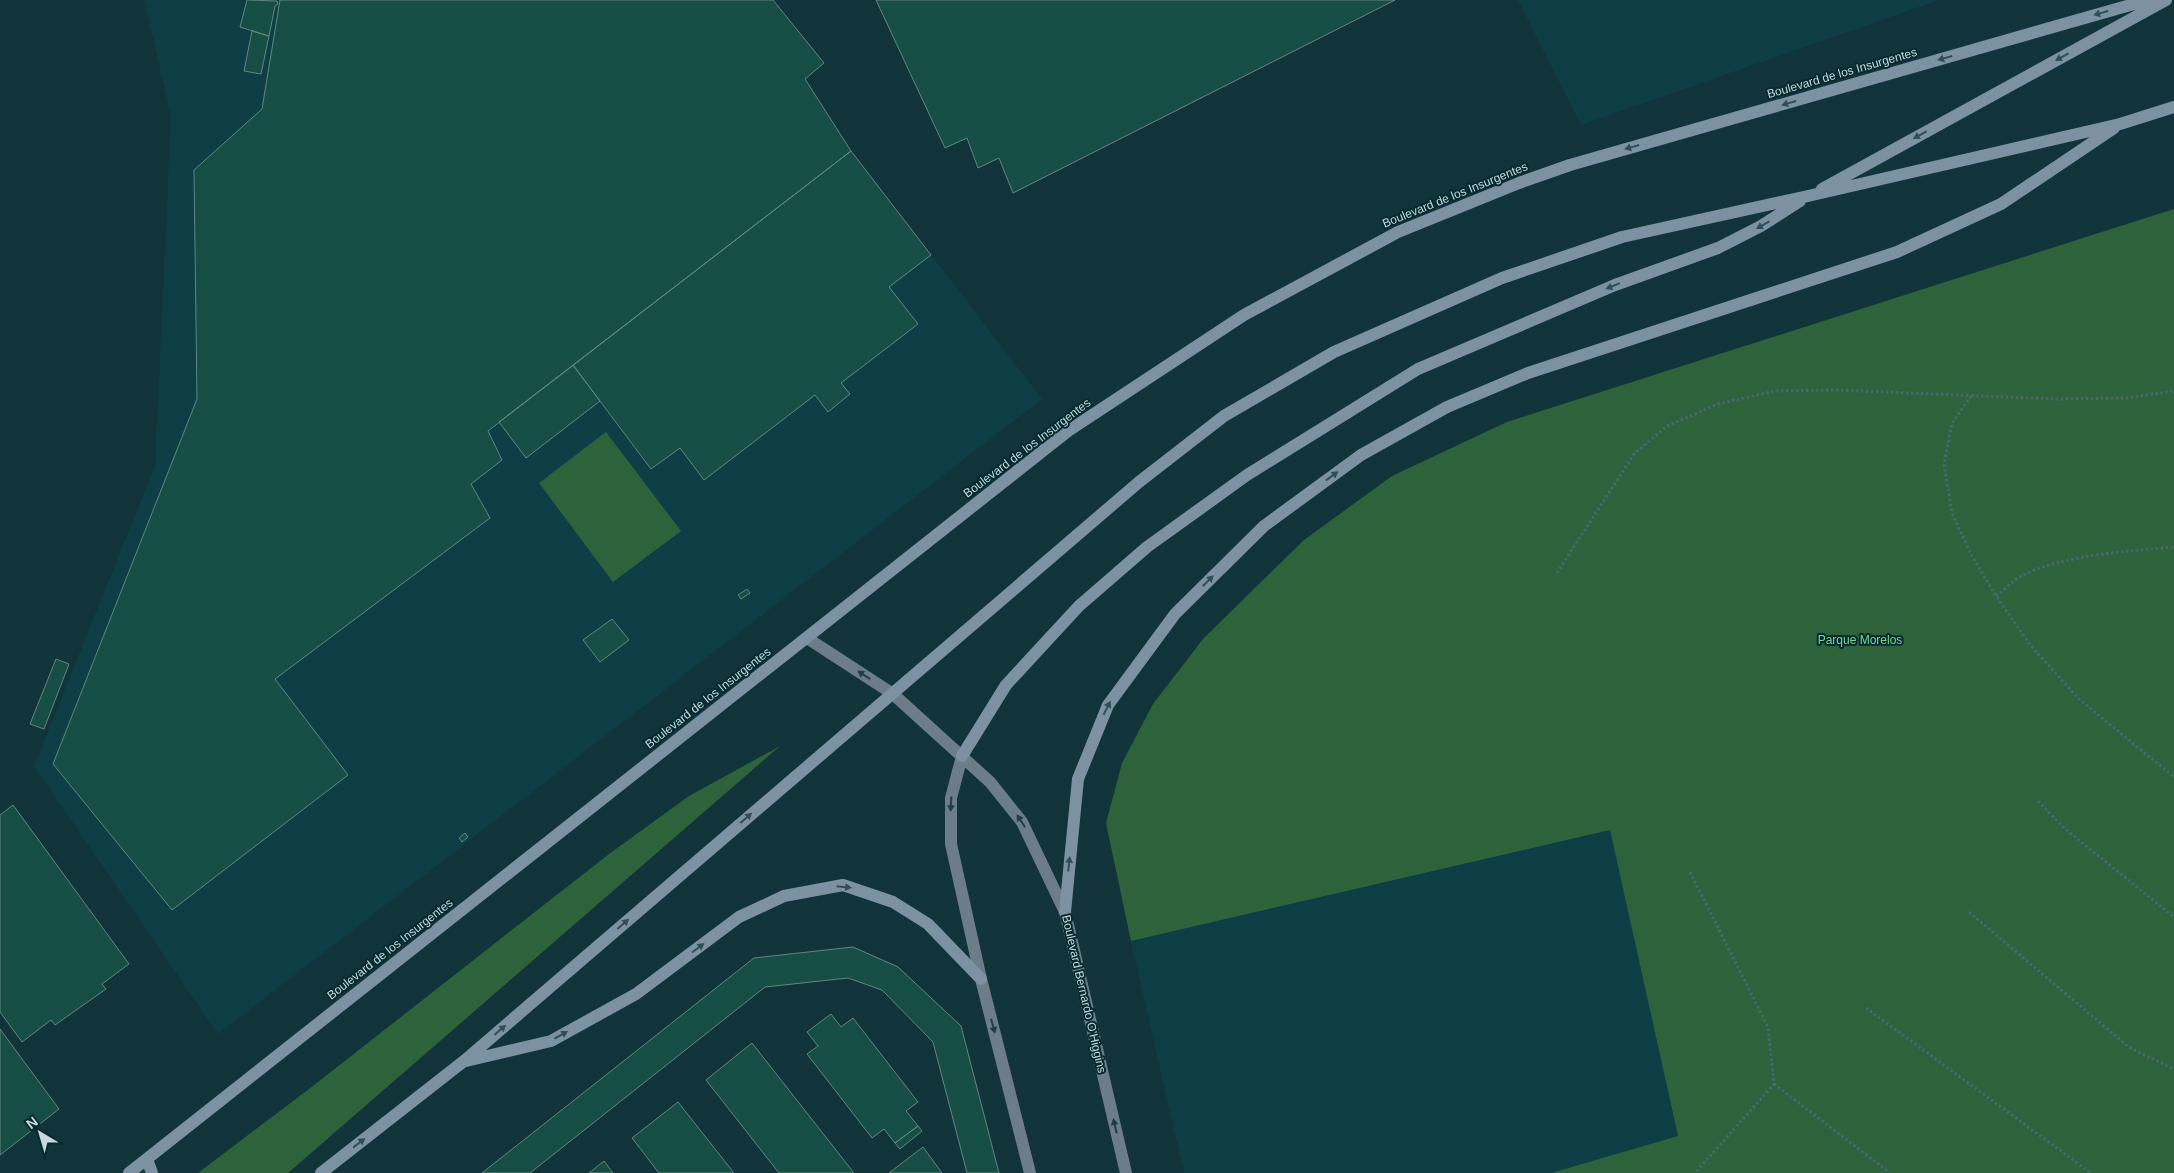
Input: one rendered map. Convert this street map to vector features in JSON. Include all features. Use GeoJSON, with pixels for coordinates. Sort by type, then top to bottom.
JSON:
{"type":"FeatureCollection","features":[{"type":"Feature","properties":{"kind":"main road","name":"Boulevard de los Insurgentes"},"geometry":{"type":"LineString","coordinates":[[129,1173],[1068,431],[1244,314],[1398,232],[1519,183],[1570,165],[2148,0]]}},
{"type":"Feature","properties":{"kind":"main road"},"geometry":{"type":"LineString","coordinates":[[1030,1173],[981,979],[951,844],[951,798],[962,756],[1006,685],[1079,606],[1147,547],[1247,475],[1418,369],[1615,285],[1718,248],[1762,226],[1808,196],[2166,0]]}},
{"type":"Feature","properties":{"kind":"main road"},"geometry":{"type":"LineString","coordinates":[[321,1173],[464,1061],[1139,482],[1224,416],[1334,352],[1502,278],[1622,237],[2120,124],[2174,107]]}},
{"type":"Feature","properties":{"kind":"main road"},"geometry":{"type":"LineString","coordinates":[[1065,912],[1078,778],[1108,705],[1175,614],[1264,526],[1361,455],[1447,407],[1528,374],[1897,252],[2001,204],[2120,124]]}},
{"type":"Feature","properties":{"kind":"main road","name":"Boulevard Bernardo O'Higgins"},"geometry":{"type":"LineString","coordinates":[[806,638],[893,694],[990,782],[1022,822],[1065,912],[1126,1173]]}},
{"type":"Feature","properties":{"kind":"main road"},"geometry":{"type":"LineString","coordinates":[[464,1061],[551,1041],[636,994],[739,917],[784,896],[843,885],[893,902],[928,924],[981,979]]}},
{"type":"Feature","properties":{"kind":"main road"},"geometry":{"type":"LineString","coordinates":[[147,1159],[152,1173]]}},
{"type":"Feature","properties":{"kind":"path"},"geometry":{"type":"LineString","coordinates":[[1557,573],[1634,454],[1667,426],[1718,404],[1776,391],[1837,390],[2056,399],[2126,398],[2174,391]]}},
{"type":"Feature","properties":{"kind":"path"},"geometry":{"type":"LineString","coordinates":[[1972,395],[1952,422],[1944,464],[1952,514],[1971,554],[1996,596],[2031,646],[2079,699],[2174,777]]}},
{"type":"Feature","properties":{"kind":"path"},"geometry":{"type":"LineString","coordinates":[[1996,596],[2020,577],[2046,566],[2114,552],[2174,547]]}},
{"type":"Feature","properties":{"kind":"path"},"geometry":{"type":"LineString","coordinates":[[2038,801],[2064,828],[2174,918]]}},
{"type":"Feature","properties":{"kind":"path"},"geometry":{"type":"LineString","coordinates":[[1690,872],[1768,1027],[1774,1084],[1890,1173]]}},
{"type":"Feature","properties":{"kind":"path"},"geometry":{"type":"LineString","coordinates":[[1969,912],[2130,1048],[2174,1069]]}},
{"type":"Feature","properties":{"kind":"path"},"geometry":{"type":"LineString","coordinates":[[1866,1008],[2091,1173]]}},
{"type":"Feature","properties":{"kind":"path"},"geometry":{"type":"LineString","coordinates":[[1695,1173],[1774,1084]]}},
{"type":"Feature","properties":{"kind":"shaded area"},"geometry":{"type":"Polygon","coordinates":[[[144,0],[753,0],[851,151],[1042,399],[218,1034],[34,766],[155,466],[171,115],[144,0]]]}},
{"type":"Feature","properties":{"kind":"shaded area"},"geometry":{"type":"Polygon","coordinates":[[[1518,0],[1939,0],[1581,125],[1518,0]]]}},
{"type":"Feature","properties":{"kind":"shaded area"},"geometry":{"type":"Polygon","coordinates":[[[1611,830],[1678,1137],[1551,1173],[1184,1173],[1131,941],[1611,830]]]}},
{"type":"Feature","properties":{"kind":"green space","name":"Parque Morelos"},"geometry":{"type":"Polygon","coordinates":[[[2174,209],[2174,1173],[1551,1173],[1678,1136],[1610,830],[1131,941],[1106,823],[1122,763],[1153,704],[1203,639],[1304,540],[1392,476],[1507,422],[2174,209]]]}},
{"type":"Feature","properties":{"kind":"green space"},"geometry":{"type":"Polygon","coordinates":[[[606,432],[681,531],[613,582],[539,483],[606,432]]]}},
{"type":"Feature","properties":{"kind":"green space"},"geometry":{"type":"Polygon","coordinates":[[[780,746],[288,1173],[198,1173],[309,1089],[609,854],[689,796],[780,746]]]}},
{"type":"Feature","properties":{"kind":"building"},"geometry":{"type":"Polygon","coordinates":[[[247,0],[277,1],[278,4],[275,6],[269,36],[240,27],[247,0]]]}},
{"type":"Feature","properties":{"kind":"building"},"geometry":{"type":"Polygon","coordinates":[[[280,0],[773,0],[824,63],[805,79],[851,151],[488,431],[502,460],[471,484],[490,518],[275,679],[348,775],[172,910],[53,764],[197,399],[194,170],[262,109],[280,0]]]}},
{"type":"Feature","properties":{"kind":"building"},"geometry":{"type":"Polygon","coordinates":[[[876,0],[1395,0],[1013,193],[999,158],[978,168],[967,138],[945,148],[876,0]]]}},
{"type":"Feature","properties":{"kind":"building"},"geometry":{"type":"Polygon","coordinates":[[[252,31],[269,36],[261,74],[244,71],[252,31]]]}},
{"type":"Feature","properties":{"kind":"building"},"geometry":{"type":"Polygon","coordinates":[[[851,151],[931,255],[889,287],[918,324],[841,383],[850,394],[828,412],[815,395],[704,480],[680,448],[651,469],[573,365],[851,151]]]}},
{"type":"Feature","properties":{"kind":"building"},"geometry":{"type":"Polygon","coordinates":[[[573,365],[600,401],[526,458],[499,422],[573,365]]]}},
{"type":"Feature","properties":{"kind":"building"},"geometry":{"type":"Polygon","coordinates":[[[747,589],[750,593],[741,599],[738,595],[747,589]]]}},
{"type":"Feature","properties":{"kind":"building"},"geometry":{"type":"Polygon","coordinates":[[[612,619],[629,640],[600,662],[583,640],[612,619]]]}},
{"type":"Feature","properties":{"kind":"building"},"geometry":{"type":"Polygon","coordinates":[[[56,659],[69,664],[44,729],[30,724],[56,659]]]}},
{"type":"Feature","properties":{"kind":"building"},"geometry":{"type":"Polygon","coordinates":[[[13,805],[129,964],[102,984],[106,989],[55,1025],[51,1020],[22,1042],[0,1012],[0,815],[13,805]]]}},
{"type":"Feature","properties":{"kind":"building"},"geometry":{"type":"Polygon","coordinates":[[[465,833],[468,837],[462,842],[459,838],[465,833]]]}},
{"type":"Feature","properties":{"kind":"building"},"geometry":{"type":"Polygon","coordinates":[[[853,947],[898,967],[961,1026],[999,1173],[967,1173],[933,1042],[882,990],[848,978],[765,987],[530,1173],[482,1173],[754,958],[853,947]]]}},
{"type":"Feature","properties":{"kind":"building"},"geometry":{"type":"Polygon","coordinates":[[[831,1014],[841,1027],[853,1018],[918,1102],[906,1111],[918,1126],[895,1143],[884,1129],[872,1138],[807,1054],[818,1046],[807,1032],[831,1014]]]}},
{"type":"Feature","properties":{"kind":"building"},"geometry":{"type":"Polygon","coordinates":[[[0,1029],[59,1109],[0,1155],[0,1029]]]}},
{"type":"Feature","properties":{"kind":"building"},"geometry":{"type":"Polygon","coordinates":[[[752,1043],[854,1173],[779,1173],[706,1080],[752,1043]]]}},
{"type":"Feature","properties":{"kind":"building"},"geometry":{"type":"Polygon","coordinates":[[[678,1102],[734,1173],[659,1173],[632,1138],[678,1102]]]}},
{"type":"Feature","properties":{"kind":"building"},"geometry":{"type":"Polygon","coordinates":[[[918,1126],[922,1131],[900,1149],[895,1143],[918,1126]]]}},
{"type":"Feature","properties":{"kind":"building"},"geometry":{"type":"Polygon","coordinates":[[[923,1147],[942,1173],[889,1173],[923,1147]]]}},
{"type":"Feature","properties":{"kind":"building"},"geometry":{"type":"Polygon","coordinates":[[[604,1161],[613,1173],[589,1173],[604,1161]]]}}]}
